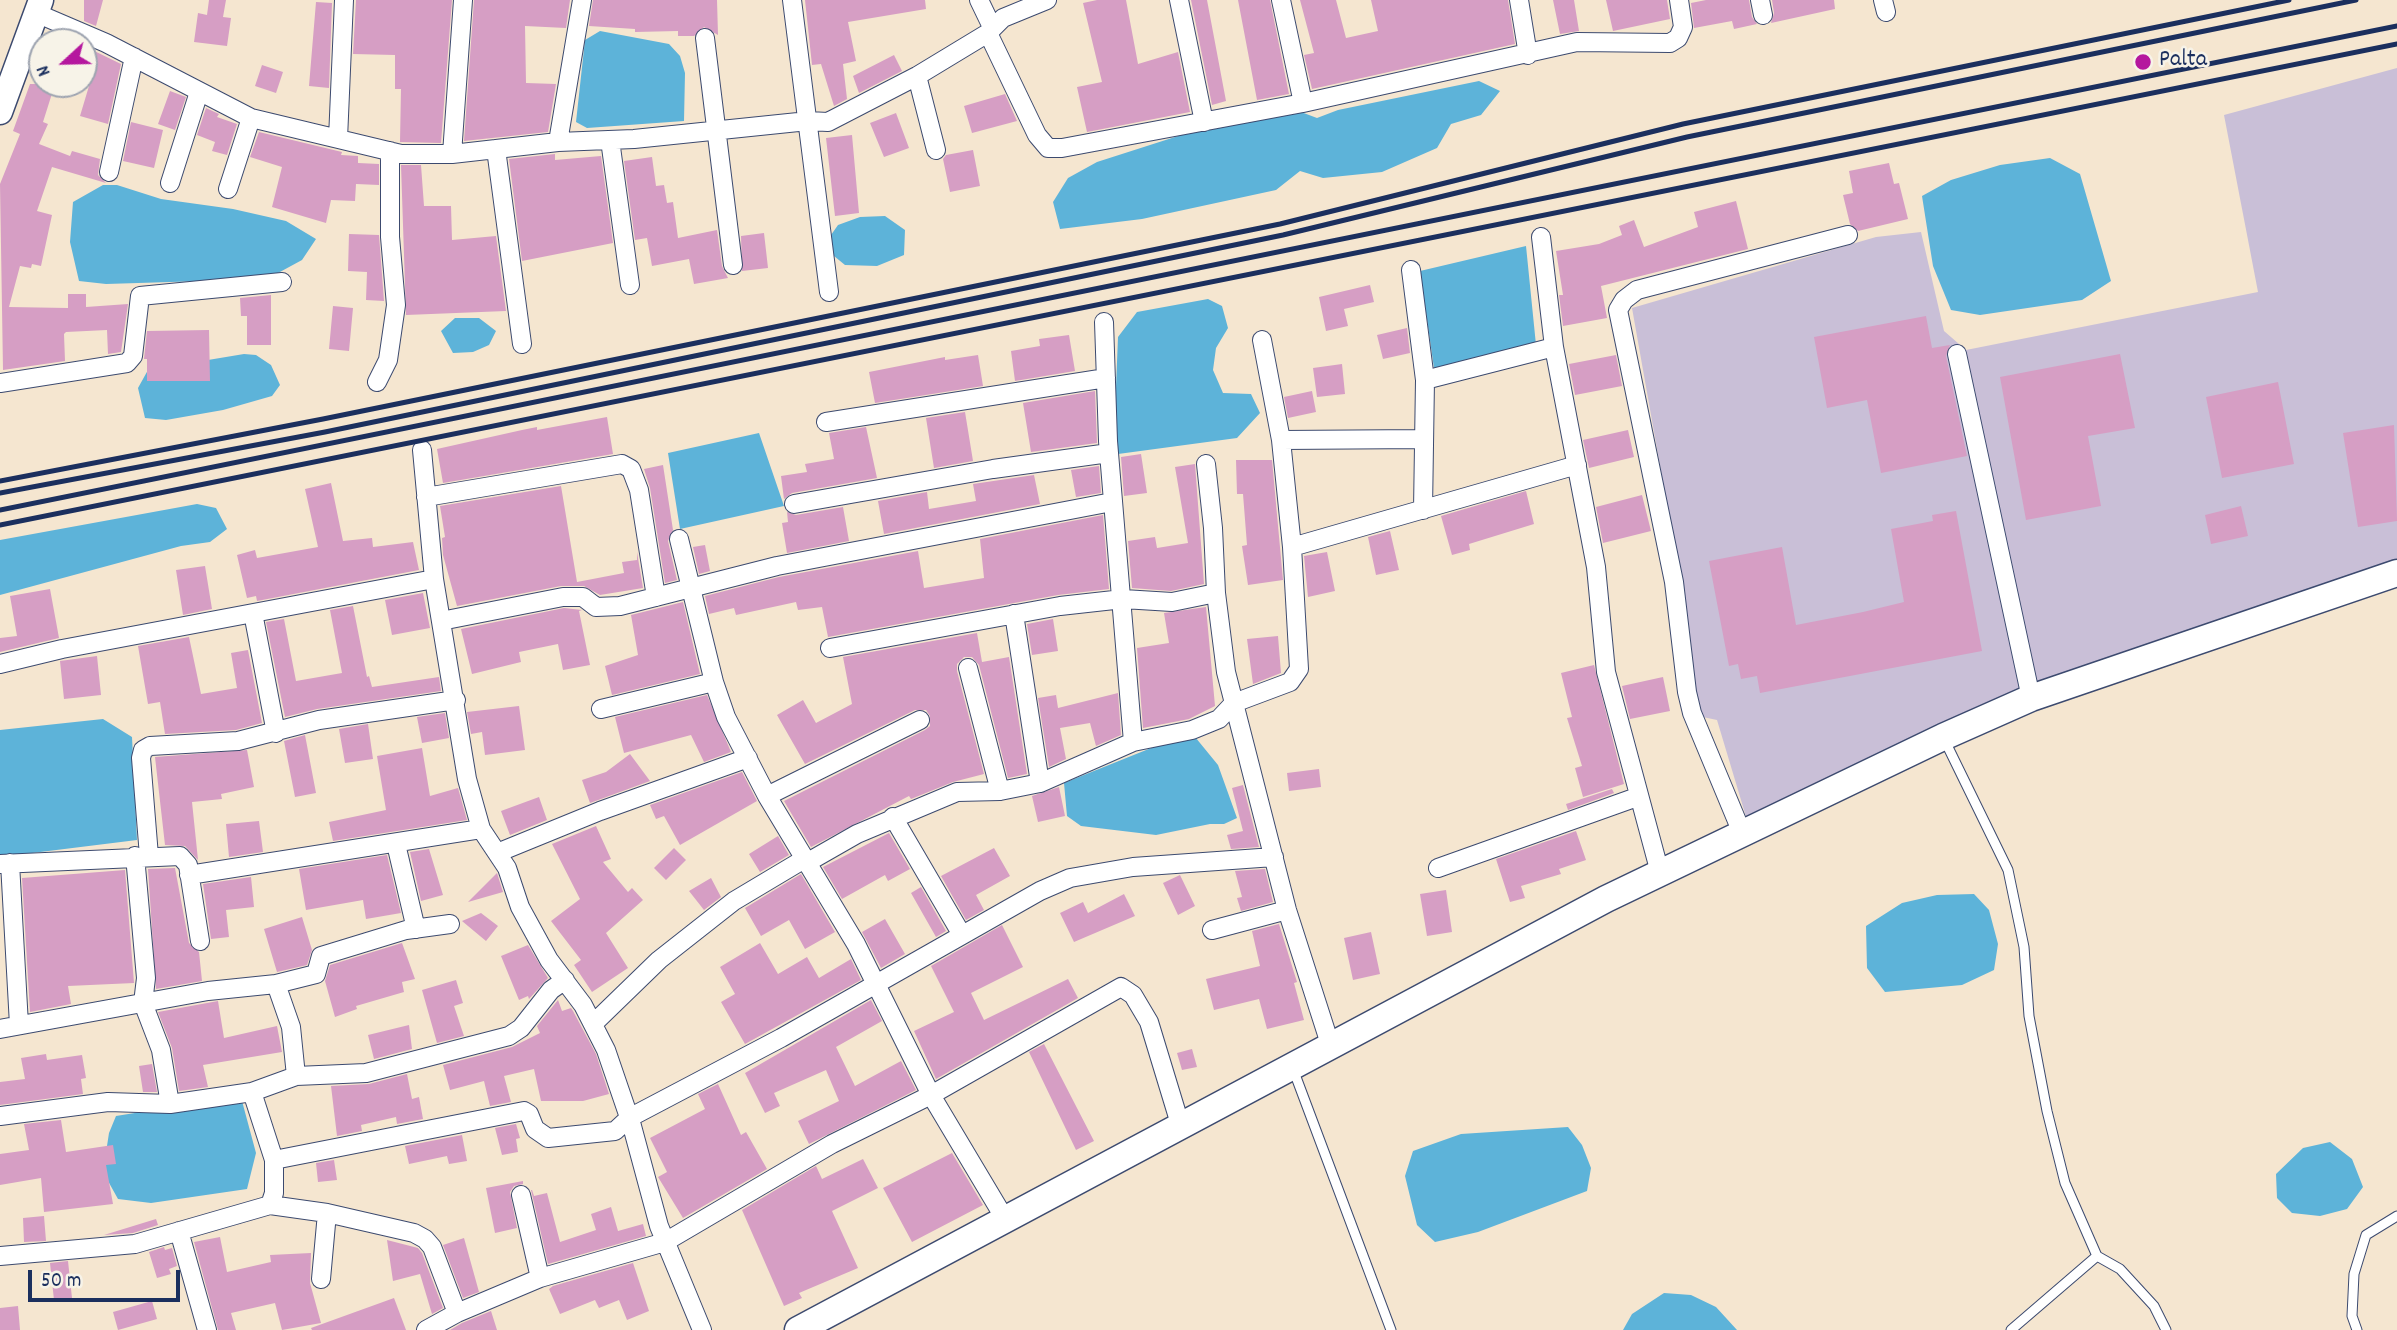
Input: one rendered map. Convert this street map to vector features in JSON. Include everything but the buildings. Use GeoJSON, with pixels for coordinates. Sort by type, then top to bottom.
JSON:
{"type":"FeatureCollection","features":[{"type":"Feature","properties":{"kind":"main road"},"geometry":{"type":"LineString","coordinates":[[797,1330],[1180,1124],[1292,1067],[1330,1044],[1660,873],[1942,737],[2031,698],[2397,573]]}},
{"type":"Feature","properties":{"kind":"street"},"geometry":{"type":"LineString","coordinates":[[338,139],[344,0]]}},
{"type":"Feature","properties":{"kind":"street"},"geometry":{"type":"LineString","coordinates":[[452,154],[463,0]]}},
{"type":"Feature","properties":{"kind":"street"},"geometry":{"type":"LineString","coordinates":[[558,142],[582,0]]}},
{"type":"Feature","properties":{"kind":"street"},"geometry":{"type":"LineString","coordinates":[[792,0],[829,292]]}},
{"type":"Feature","properties":{"kind":"street"},"geometry":{"type":"LineString","coordinates":[[979,0],[1037,135],[1048,148],[1062,148],[1303,103],[1577,43],[1670,43],[1678,38],[1682,27],[1679,0]]}},
{"type":"Feature","properties":{"kind":"street"},"geometry":{"type":"LineString","coordinates":[[0,112],[39,7],[251,118],[401,154],[452,154],[558,142],[716,131],[808,121],[828,122],[917,76],[990,30],[1009,14],[1047,0]]}},
{"type":"Feature","properties":{"kind":"street"},"geometry":{"type":"LineString","coordinates":[[1180,0],[1204,122]]}},
{"type":"Feature","properties":{"kind":"street"},"geometry":{"type":"LineString","coordinates":[[1282,0],[1303,103]]}},
{"type":"Feature","properties":{"kind":"street"},"geometry":{"type":"LineString","coordinates":[[1519,0],[1528,55]]}},
{"type":"Feature","properties":{"kind":"street"},"geometry":{"type":"LineString","coordinates":[[705,38],[733,265]]}},
{"type":"Feature","properties":{"kind":"street"},"geometry":{"type":"LineString","coordinates":[[109,172],[134,57]]}},
{"type":"Feature","properties":{"kind":"street"},"geometry":{"type":"LineString","coordinates":[[917,76],[936,150]]}},
{"type":"Feature","properties":{"kind":"street"},"geometry":{"type":"LineString","coordinates":[[170,183],[199,92]]}},
{"type":"Feature","properties":{"kind":"street"},"geometry":{"type":"LineString","coordinates":[[228,189],[251,118]]}},
{"type":"Feature","properties":{"kind":"street"},"geometry":{"type":"LineString","coordinates":[[610,139],[630,285]]}},
{"type":"Feature","properties":{"kind":"street"},"geometry":{"type":"LineString","coordinates":[[496,149],[522,344]]}},
{"type":"Feature","properties":{"kind":"street"},"geometry":{"type":"LineString","coordinates":[[377,382],[388,360],[396,304],[390,237],[390,151]]}},
{"type":"Feature","properties":{"kind":"street"},"geometry":{"type":"LineString","coordinates":[[1742,833],[1692,713],[1687,692],[1674,582],[1618,310],[1624,300],[1637,290],[1847,235]]}},
{"type":"Feature","properties":{"kind":"street"},"geometry":{"type":"LineString","coordinates":[[1541,237],[1554,347],[1596,567],[1606,672],[1637,797],[1660,873]]}},
{"type":"Feature","properties":{"kind":"street"},"geometry":{"type":"LineString","coordinates":[[1411,270],[1425,380],[1423,510]]}},
{"type":"Feature","properties":{"kind":"street"},"geometry":{"type":"LineString","coordinates":[[0,383],[127,363],[133,356],[140,296],[282,282]]}},
{"type":"Feature","properties":{"kind":"street"},"geometry":{"type":"LineString","coordinates":[[1104,322],[1112,502],[1123,599],[1133,742]]}},
{"type":"Feature","properties":{"kind":"street"},"geometry":{"type":"LineString","coordinates":[[593,1024],[694,930],[801,861],[808,862],[893,817],[957,792],[1000,791],[1040,783],[1133,742],[1210,723],[1219,719],[1234,703],[1290,682],[1298,669],[1292,547],[1281,440],[1262,340]]}},
{"type":"Feature","properties":{"kind":"street"},"geometry":{"type":"LineString","coordinates":[[1425,380],[1554,347]]}},
{"type":"Feature","properties":{"kind":"street"},"geometry":{"type":"LineString","coordinates":[[1957,354],[2031,698]]}},
{"type":"Feature","properties":{"kind":"street"},"geometry":{"type":"LineString","coordinates":[[826,422],[1106,378]]}},
{"type":"Feature","properties":{"kind":"street"},"geometry":{"type":"LineString","coordinates":[[1281,440],[1424,439]]}},
{"type":"Feature","properties":{"kind":"street"},"geometry":{"type":"LineString","coordinates":[[422,450],[434,579],[467,779],[481,829],[507,868],[520,907],[593,1024],[606,1050],[665,1242],[702,1330]]}},
{"type":"Feature","properties":{"kind":"street"},"geometry":{"type":"LineString","coordinates":[[794,504],[993,469],[1110,453]]}},
{"type":"Feature","properties":{"kind":"street"},"geometry":{"type":"LineString","coordinates":[[426,498],[622,464],[631,469],[639,490],[656,597]]}},
{"type":"Feature","properties":{"kind":"street"},"geometry":{"type":"LineString","coordinates":[[1206,464],[1216,593],[1226,672],[1287,910],[1330,1044]]}},
{"type":"Feature","properties":{"kind":"street"},"geometry":{"type":"LineString","coordinates":[[1292,547],[1577,465]]}},
{"type":"Feature","properties":{"kind":"street"},"geometry":{"type":"LineString","coordinates":[[441,621],[563,597],[583,597],[596,607],[620,606],[777,566],[1112,502]]}},
{"type":"Feature","properties":{"kind":"street"},"geometry":{"type":"LineString","coordinates":[[679,540],[714,682],[726,717],[767,796],[808,862],[876,983],[931,1095],[1005,1219]]}},
{"type":"Feature","properties":{"kind":"street"},"geometry":{"type":"LineString","coordinates":[[0,664],[434,579]]}},
{"type":"Feature","properties":{"kind":"street"},"geometry":{"type":"LineString","coordinates":[[830,648],[1014,614],[1123,599],[1172,602],[1216,593]]}},
{"type":"Feature","properties":{"kind":"street"},"geometry":{"type":"LineString","coordinates":[[253,613],[276,733]]}},
{"type":"Feature","properties":{"kind":"street"},"geometry":{"type":"LineString","coordinates":[[1014,614],[1040,783]]}},
{"type":"Feature","properties":{"kind":"street"},"geometry":{"type":"LineString","coordinates":[[968,668],[1000,791]]}},
{"type":"Feature","properties":{"kind":"street"},"geometry":{"type":"LineString","coordinates":[[601,709],[714,682]]}},
{"type":"Feature","properties":{"kind":"street"},"geometry":{"type":"LineString","coordinates":[[170,1104],[161,1049],[143,1003],[146,978],[142,856],[143,750],[150,746],[238,741],[319,720],[456,700]]}},
{"type":"Feature","properties":{"kind":"street"},"geometry":{"type":"LineString","coordinates":[[767,796],[920,720]]}},
{"type":"Feature","properties":{"kind":"street"},"geometry":{"type":"LineString","coordinates":[[497,853],[600,811],[748,758]]}},
{"type":"Feature","properties":{"kind":"street"},"geometry":{"type":"LineString","coordinates":[[1438,868],[1637,797]]}},
{"type":"Feature","properties":{"kind":"street"},"geometry":{"type":"LineString","coordinates":[[893,817],[962,935]]}},
{"type":"Feature","properties":{"kind":"street"},"geometry":{"type":"LineString","coordinates":[[189,875],[481,829]]}},
{"type":"Feature","properties":{"kind":"street"},"geometry":{"type":"LineString","coordinates":[[397,844],[416,929]]}},
{"type":"Feature","properties":{"kind":"street"},"geometry":{"type":"LineString","coordinates":[[19,1026],[5,864],[180,856],[188,865],[200,941]]}},
{"type":"Feature","properties":{"kind":"street"},"geometry":{"type":"LineString","coordinates":[[274,1160],[524,1111],[529,1114],[535,1129],[548,1138],[615,1131],[629,1118],[1040,891],[1070,878],[1133,867],[1274,857]]}},
{"type":"Feature","properties":{"kind":"street"},"geometry":{"type":"LineString","coordinates":[[1212,930],[1287,910]]}},
{"type":"Feature","properties":{"kind":"street"},"geometry":{"type":"LineString","coordinates":[[0,1029],[255,984],[276,984],[316,974],[321,956],[416,929],[450,924]]}},
{"type":"Feature","properties":{"kind":"street"},"geometry":{"type":"LineString","coordinates":[[0,1116],[108,1102],[170,1104],[252,1092],[296,1076],[366,1073],[509,1036],[521,1028],[551,990],[565,980]]}},
{"type":"Feature","properties":{"kind":"street"},"geometry":{"type":"LineString","coordinates":[[276,984],[291,1027],[296,1076]]}},
{"type":"Feature","properties":{"kind":"street"},"geometry":{"type":"LineString","coordinates":[[426,1330],[457,1313],[540,1278],[665,1242],[832,1144],[931,1095],[1122,987],[1133,995],[1149,1022],[1180,1124]]}},
{"type":"Feature","properties":{"kind":"street"},"geometry":{"type":"LineString","coordinates":[[252,1092],[274,1160],[274,1192],[270,1205]]}},
{"type":"Feature","properties":{"kind":"street"},"geometry":{"type":"LineString","coordinates":[[521,1195],[540,1278]]}},
{"type":"Feature","properties":{"kind":"street"},"geometry":{"type":"LineString","coordinates":[[0,1256],[135,1244],[270,1205],[327,1213],[414,1233],[425,1238],[432,1247],[457,1313]]}},
{"type":"Feature","properties":{"kind":"street"},"geometry":{"type":"LineString","coordinates":[[321,1279],[327,1213]]}},
{"type":"Feature","properties":{"kind":"street"},"geometry":{"type":"LineString","coordinates":[[179,1231],[207,1330]]}},
{"type":"Feature","properties":{"kind":"lane"},"geometry":{"type":"LineString","coordinates":[[1942,737],[2008,870],[2024,947],[2029,1016],[2047,1111],[2065,1183],[2097,1256],[2120,1269],[2137,1287],[2154,1306],[2166,1330]]}},
{"type":"Feature","properties":{"kind":"lane"},"geometry":{"type":"LineString","coordinates":[[1292,1067],[1391,1330]]}},
{"type":"Feature","properties":{"kind":"lane"},"geometry":{"type":"LineString","coordinates":[[2357,1330],[2352,1316],[2354,1274],[2366,1235],[2397,1216]]}},
{"type":"Feature","properties":{"kind":"lane"},"geometry":{"type":"LineString","coordinates":[[2011,1330],[2097,1256]]}},
{"type":"Feature","properties":{"kind":"shaded area"},"geometry":{"type":"Polygon","coordinates":[[[2397,68],[2397,562],[1747,820],[1717,720],[1698,716],[1683,595],[1632,308],[1876,237],[1921,232],[1944,331],[1966,350],[2258,292],[2224,115],[2397,68]]]}},
{"type":"Feature","properties":{"kind":"water"},"geometry":{"type":"Polygon","coordinates":[[[600,31],[669,44],[680,56],[685,73],[684,121],[587,128],[576,122],[585,40],[600,31]]]}},
{"type":"Feature","properties":{"kind":"water"},"geometry":{"type":"Polygon","coordinates":[[[1479,81],[1500,91],[1481,115],[1451,124],[1437,148],[1382,172],[1323,178],[1300,171],[1276,190],[1142,219],[1060,229],[1053,202],[1068,178],[1097,162],[1200,129],[1293,109],[1317,118],[1338,110],[1479,81]]]}},
{"type":"Feature","properties":{"kind":"water"},"geometry":{"type":"Polygon","coordinates":[[[2050,158],[2080,174],[2111,281],[2082,300],[1980,315],[1951,310],[1933,266],[1922,196],[1951,180],[2000,165],[2050,158]]]}},
{"type":"Feature","properties":{"kind":"water"},"geometry":{"type":"Polygon","coordinates":[[[103,185],[117,185],[161,199],[233,209],[286,221],[316,239],[302,260],[267,279],[106,284],[79,281],[70,242],[73,202],[103,185]]]}},
{"type":"Feature","properties":{"kind":"water"},"geometry":{"type":"Polygon","coordinates":[[[885,216],[905,230],[904,255],[877,266],[845,265],[834,256],[831,235],[838,225],[860,217],[885,216]]]}},
{"type":"Feature","properties":{"kind":"water"},"geometry":{"type":"Polygon","coordinates":[[[1526,246],[1536,345],[1434,368],[1420,271],[1526,246]]]}},
{"type":"Feature","properties":{"kind":"water"},"geometry":{"type":"Polygon","coordinates":[[[1208,299],[1222,306],[1228,328],[1216,348],[1213,370],[1223,393],[1251,394],[1260,413],[1237,438],[1118,454],[1115,412],[1118,337],[1137,312],[1208,299]]]}},
{"type":"Feature","properties":{"kind":"water"},"geometry":{"type":"Polygon","coordinates":[[[455,318],[479,318],[496,331],[489,345],[473,352],[453,353],[441,331],[455,318]]]}},
{"type":"Feature","properties":{"kind":"water"},"geometry":{"type":"Polygon","coordinates":[[[244,354],[256,355],[271,365],[280,385],[272,396],[223,410],[166,420],[145,418],[138,388],[148,370],[244,354]]]}},
{"type":"Feature","properties":{"kind":"water"},"geometry":{"type":"Polygon","coordinates":[[[759,433],[784,506],[680,529],[668,453],[759,433]]]}},
{"type":"Feature","properties":{"kind":"water"},"geometry":{"type":"Polygon","coordinates":[[[197,504],[216,508],[227,529],[210,542],[181,546],[0,595],[0,540],[197,504]]]}},
{"type":"Feature","properties":{"kind":"water"},"geometry":{"type":"Polygon","coordinates":[[[103,719],[132,737],[137,840],[0,857],[0,730],[103,719]]]}},
{"type":"Feature","properties":{"kind":"water"},"geometry":{"type":"Polygon","coordinates":[[[1191,732],[1218,765],[1237,818],[1224,824],[1210,824],[1156,835],[1081,826],[1067,816],[1064,783],[1191,732]]]}},
{"type":"Feature","properties":{"kind":"water"},"geometry":{"type":"Polygon","coordinates":[[[1974,894],[1989,910],[1998,944],[1994,970],[1962,985],[1885,992],[1867,968],[1866,926],[1902,903],[1937,895],[1974,894]]]}},
{"type":"Feature","properties":{"kind":"water"},"geometry":{"type":"Polygon","coordinates":[[[216,1100],[242,1101],[256,1153],[247,1189],[151,1203],[118,1199],[103,1172],[109,1133],[116,1116],[216,1100]]]}},
{"type":"Feature","properties":{"kind":"water"},"geometry":{"type":"Polygon","coordinates":[[[1568,1127],[1582,1145],[1591,1168],[1587,1191],[1478,1232],[1435,1242],[1417,1225],[1405,1176],[1413,1151],[1461,1134],[1568,1127]]]}},
{"type":"Feature","properties":{"kind":"water"},"geometry":{"type":"Polygon","coordinates":[[[2330,1142],[2352,1159],[2363,1187],[2347,1209],[2320,1216],[2292,1213],[2277,1198],[2276,1174],[2303,1148],[2330,1142]]]}},
{"type":"Feature","properties":{"kind":"water"},"geometry":{"type":"Polygon","coordinates":[[[1664,1293],[1691,1295],[1716,1307],[1737,1330],[1623,1330],[1632,1314],[1664,1293]]]}},
{"type":"Feature","properties":{"kind":"railway"},"geometry":{"type":"LineString","coordinates":[[0,481],[323,419],[1280,224],[1683,124],[2289,0]]}},
{"type":"Feature","properties":{"kind":"railway"},"geometry":{"type":"LineString","coordinates":[[0,493],[325,432],[1283,235],[1687,137],[2356,0]]}},
{"type":"Feature","properties":{"kind":"railway"},"geometry":{"type":"LineString","coordinates":[[0,510],[2397,26]]}},
{"type":"Feature","properties":{"kind":"railway"},"geometry":{"type":"LineString","coordinates":[[0,525],[2397,44]]}},
{"type":"Feature","properties":{"kind":"place","name":"Palta"},"geometry":{"type":"Point","coordinates":[2143,62]}}]}
